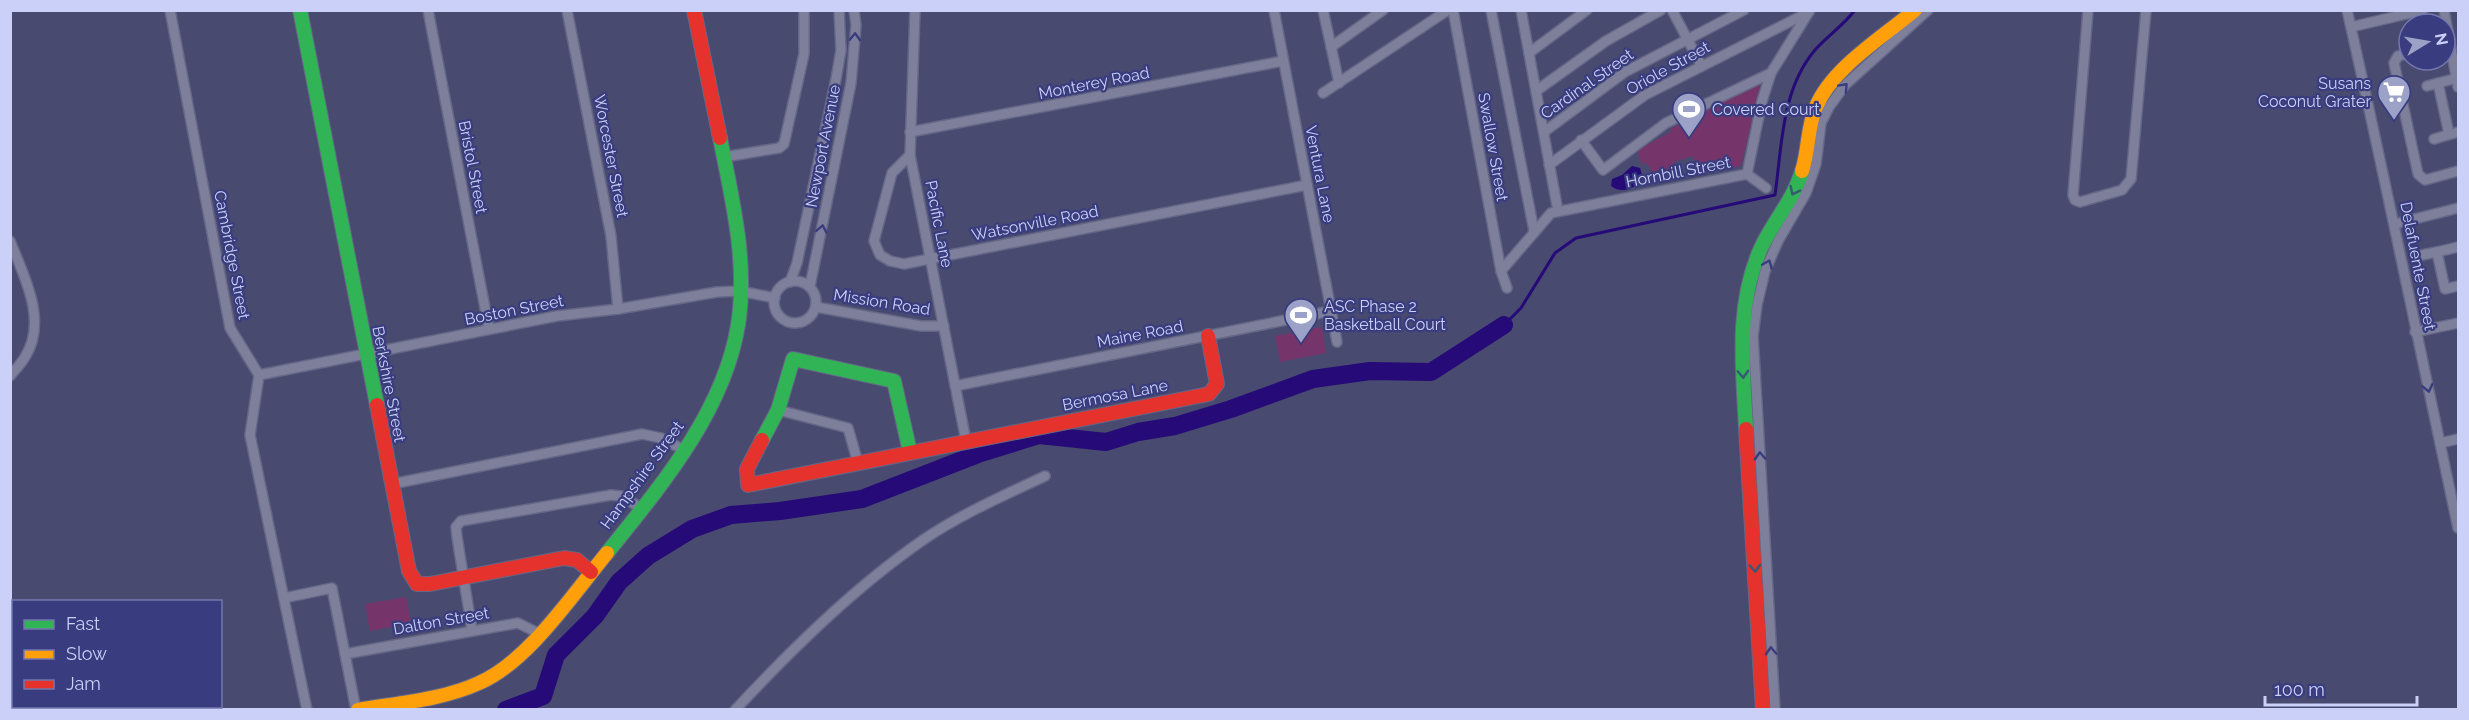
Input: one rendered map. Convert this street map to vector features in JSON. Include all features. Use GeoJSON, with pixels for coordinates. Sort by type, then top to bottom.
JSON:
{"type":"FeatureCollection","features":[{"type":"Feature","properties":{"kind":"street","name":"Cambridge Street"},"geometry":{"type":"LineString","coordinates":[[170,10],[230,328],[259,375]]}},
{"type":"Feature","properties":{"kind":"street","name":"Berkshire Street"},"geometry":{"type":"LineString","coordinates":[[300,10],[409,571],[417,584],[564,558],[577,560],[591,572]]}},
{"type":"Feature","properties":{"kind":"street","name":"Bristol Street"},"geometry":{"type":"LineString","coordinates":[[428,10],[489,329]]}},
{"type":"Feature","properties":{"kind":"street","name":"Worcester Street"},"geometry":{"type":"LineString","coordinates":[[567,10],[611,236],[618,309]]}},
{"type":"Feature","properties":{"kind":"street","name":"Hampshire Street"},"geometry":{"type":"LineString","coordinates":[[357,710],[462,689],[488,680],[513,662],[540,634],[641,508],[684,450],[713,399],[728,366],[738,325],[739,252],[724,157],[694,10]]}},
{"type":"Feature","properties":{"kind":"street"},"geometry":{"type":"LineString","coordinates":[[724,157],[779,148],[784,144],[804,54],[804,10]]}},
{"type":"Feature","properties":{"kind":"street","name":"Newport Avenue"},"geometry":{"type":"LineString","coordinates":[[790,282],[797,263],[836,79],[841,50],[839,10]]}},
{"type":"Feature","properties":{"kind":"street","name":"Newport Avenue"},"geometry":{"type":"LineString","coordinates":[[810,286],[851,83],[855,53],[854,10]]}},
{"type":"Feature","properties":{"kind":"street","name":"Pacific Lane"},"geometry":{"type":"LineString","coordinates":[[915,10],[910,155],[966,441]]}},
{"type":"Feature","properties":{"kind":"street","name":"Ventura Lane"},"geometry":{"type":"LineString","coordinates":[[1274,10],[1337,342]]}},
{"type":"Feature","properties":{"kind":"street"},"geometry":{"type":"LineString","coordinates":[[1323,10],[1339,83]]}},
{"type":"Feature","properties":{"kind":"street"},"geometry":{"type":"LineString","coordinates":[[1331,47],[1383,10]]}},
{"type":"Feature","properties":{"kind":"street"},"geometry":{"type":"LineString","coordinates":[[1323,93],[1451,10]]}},
{"type":"Feature","properties":{"kind":"street","name":"Swallow Street"},"geometry":{"type":"LineString","coordinates":[[1451,10],[1501,271],[1507,288]]}},
{"type":"Feature","properties":{"kind":"street"},"geometry":{"type":"LineString","coordinates":[[1491,10],[1534,231]]}},
{"type":"Feature","properties":{"kind":"street"},"geometry":{"type":"LineString","coordinates":[[1521,10],[1558,211]]}},
{"type":"Feature","properties":{"kind":"street"},"geometry":{"type":"LineString","coordinates":[[1529,53],[1587,10]]}},
{"type":"Feature","properties":{"kind":"street"},"geometry":{"type":"LineString","coordinates":[[1536,91],[1606,41],[1661,10]]}},
{"type":"Feature","properties":{"kind":"street"},"geometry":{"type":"LineString","coordinates":[[1672,10],[1701,65]]}},
{"type":"Feature","properties":{"kind":"street","name":"Cardinal Street"},"geometry":{"type":"LineString","coordinates":[[1544,132],[1625,72],[1744,10]]}},
{"type":"Feature","properties":{"kind":"street"},"geometry":{"type":"LineString","coordinates":[[1763,710],[1741,336],[1744,302],[1753,267],[1768,234],[1802,174],[1810,121],[1820,99],[1849,66],[1915,10]]}},
{"type":"Feature","properties":{"kind":"street"},"geometry":{"type":"LineString","coordinates":[[1774,710],[1753,336],[1757,305],[1765,271],[1778,241],[1806,193],[1812,178],[1821,123],[1829,107],[1845,85],[1928,10]]}},
{"type":"Feature","properties":{"kind":"street"},"geometry":{"type":"LineString","coordinates":[[2088,10],[2073,195],[2075,200],[2080,202],[2122,190],[2131,179],[2146,10]]}},
{"type":"Feature","properties":{"kind":"street","name":"Delafuente Street"},"geometry":{"type":"LineString","coordinates":[[2347,10],[2395,224],[2415,332],[2458,528]]}},
{"type":"Feature","properties":{"kind":"street"},"geometry":{"type":"LineString","coordinates":[[2405,12],[2422,10]]}},
{"type":"Feature","properties":{"kind":"street","name":"Hornbill Street"},"geometry":{"type":"LineString","coordinates":[[1501,271],[1548,216],[1558,211],[1747,174],[1762,101],[1771,73],[1810,11]]}},
{"type":"Feature","properties":{"kind":"street","name":"Oriole Street"},"geometry":{"type":"LineString","coordinates":[[1549,165],[1645,95],[1810,11]]}},
{"type":"Feature","properties":{"kind":"street"},"geometry":{"type":"LineString","coordinates":[[2351,27],[2397,13]]}},
{"type":"Feature","properties":{"kind":"street"},"geometry":{"type":"LineString","coordinates":[[2397,57],[2394,63],[2418,174],[2425,180],[2458,171]]}},
{"type":"Feature","properties":{"kind":"street","name":"Monterey Road"},"geometry":{"type":"LineString","coordinates":[[910,132],[1283,61]]}},
{"type":"Feature","properties":{"kind":"street"},"geometry":{"type":"LineString","coordinates":[[1581,140],[1603,170],[1665,123],[1771,73]]}},
{"type":"Feature","properties":{"kind":"street"},"geometry":{"type":"LineString","coordinates":[[2434,139],[2454,133],[2438,83]]}},
{"type":"Feature","properties":{"kind":"street"},"geometry":{"type":"LineString","coordinates":[[2427,86],[2438,83],[2458,83]]}},
{"type":"Feature","properties":{"kind":"street","name":"Watsonville Road"},"geometry":{"type":"LineString","coordinates":[[910,155],[892,173],[874,241],[880,255],[890,261],[904,264],[1307,185]]}},
{"type":"Feature","properties":{"kind":"street"},"geometry":{"type":"LineString","coordinates":[[1747,174],[1766,188]]}},
{"type":"Feature","properties":{"kind":"street"},"geometry":{"type":"LineString","coordinates":[[2395,224],[2458,208]]}},
{"type":"Feature","properties":{"kind":"street"},"geometry":{"type":"LineString","coordinates":[[10,241],[28,287],[36,323],[26,355],[10,376]]}},
{"type":"Feature","properties":{"kind":"street"},"geometry":{"type":"LineString","coordinates":[[2422,255],[2458,247]]}},
{"type":"Feature","properties":{"kind":"street"},"geometry":{"type":"LineString","coordinates":[[2437,252],[2445,294],[2458,286]]}},
{"type":"Feature","properties":{"kind":"street"},"geometry":{"type":"LineString","coordinates":[[800,281],[810,286],[816,296],[816,307],[808,319],[795,323],[782,318],[775,306],[775,298],[780,288],[790,282],[800,281]]}},
{"type":"Feature","properties":{"kind":"street","name":"Boston Street"},"geometry":{"type":"LineString","coordinates":[[259,375],[557,316],[618,309],[708,293],[740,291],[775,298]]}},
{"type":"Feature","properties":{"kind":"street","name":"Mission Road"},"geometry":{"type":"LineString","coordinates":[[816,307],[921,326],[944,326]]}},
{"type":"Feature","properties":{"kind":"street","name":"Maine Road"},"geometry":{"type":"LineString","coordinates":[[955,386],[1331,311]]}},
{"type":"Feature","properties":{"kind":"street"},"geometry":{"type":"LineString","coordinates":[[2415,332],[2458,323]]}},
{"type":"Feature","properties":{"kind":"street","name":"Bermosa Lane"},"geometry":{"type":"LineString","coordinates":[[778,410],[747,469],[748,485],[1209,394],[1217,384],[1208,336]]}},
{"type":"Feature","properties":{"kind":"street"},"geometry":{"type":"LineString","coordinates":[[858,463],[849,428],[778,410],[793,358],[894,381],[910,452]]}},
{"type":"Feature","properties":{"kind":"street"},"geometry":{"type":"LineString","coordinates":[[259,375],[250,435],[307,710]]}},
{"type":"Feature","properties":{"kind":"street"},"geometry":{"type":"LineString","coordinates":[[392,484],[642,434],[662,438],[684,450]]}},
{"type":"Feature","properties":{"kind":"street"},"geometry":{"type":"LineString","coordinates":[[2440,443],[2458,439]]}},
{"type":"Feature","properties":{"kind":"street"},"geometry":{"type":"LineString","coordinates":[[735,710],[783,658],[866,585],[922,540],[968,513],[1045,476]]}},
{"type":"Feature","properties":{"kind":"street"},"geometry":{"type":"LineString","coordinates":[[472,630],[456,527],[461,520],[611,495],[621,496],[641,508]]}},
{"type":"Feature","properties":{"kind":"street"},"geometry":{"type":"LineString","coordinates":[[284,598],[332,588],[357,710]]}},
{"type":"Feature","properties":{"kind":"street","name":"Dalton Street"},"geometry":{"type":"LineString","coordinates":[[345,654],[518,623],[540,634]]}},
{"type":"Feature","properties":{"kind":"shaded area"},"geometry":{"type":"Polygon","coordinates":[[[1762,78],[1741,166],[1702,174],[1692,156],[1674,162],[1675,167],[1662,174],[1660,170],[1653,173],[1647,163],[1642,165],[1637,150],[1671,132],[1670,129],[1719,104],[1718,101],[1762,78]]]}},
{"type":"Feature","properties":{"kind":"shaded area"},"geometry":{"type":"Polygon","coordinates":[[[1632,166],[1640,168],[1643,178],[1641,182],[1626,190],[1619,190],[1611,186],[1612,179],[1622,175],[1632,166]]]}},
{"type":"Feature","properties":{"kind":"shaded area","name":"ASC Phase 2 Basketball Court"},"geometry":{"type":"Polygon","coordinates":[[[1322,327],[1326,353],[1280,362],[1275,336],[1322,327]]]}},
{"type":"Feature","properties":{"kind":"shaded area"},"geometry":{"type":"Polygon","coordinates":[[[406,597],[411,623],[370,631],[365,604],[406,597]]]}},
{"type":"Feature","properties":{"kind":"waterway"},"geometry":{"type":"LineString","coordinates":[[1504,325],[1521,308],[1555,253],[1576,238],[1775,195],[1785,119],[1795,83],[1815,50],[1855,10]]}},
{"type":"Feature","properties":{"kind":"waterway"},"geometry":{"type":"LineString","coordinates":[[506,710],[543,696],[556,655],[595,616],[619,582],[648,556],[692,529],[731,515],[780,511],[862,499],[978,454],[1039,435],[1106,442],[1138,432],[1175,426],[1231,409],[1313,379],[1370,371],[1431,372],[1504,325]]}},
{"type":"Feature","properties":{"kind":"traffic: fast"},"geometry":{"type":"LineString","coordinates":[[300,10],[377,405]]}},
{"type":"Feature","properties":{"kind":"traffic: fast"},"geometry":{"type":"LineString","coordinates":[[607,553],[648,502],[687,447],[719,388],[731,357],[741,302],[740,254],[720,138]]}},
{"type":"Feature","properties":{"kind":"traffic: fast"},"geometry":{"type":"LineString","coordinates":[[1746,429],[1743,337],[1747,292],[1761,248],[1794,191],[1802,171]]}},
{"type":"Feature","properties":{"kind":"traffic: fast"},"geometry":{"type":"LineString","coordinates":[[762,440],[778,410],[793,359],[894,381],[910,452]]}},
{"type":"Feature","properties":{"kind":"traffic: slow"},"geometry":{"type":"LineString","coordinates":[[1802,171],[1813,115],[1824,93],[1846,66],[1915,10]]}},
{"type":"Feature","properties":{"kind":"traffic: slow"},"geometry":{"type":"LineString","coordinates":[[358,710],[450,693],[465,689],[497,673],[515,660],[549,625],[607,553]]}},
{"type":"Feature","properties":{"kind":"traffic: jam"},"geometry":{"type":"LineString","coordinates":[[694,10],[720,138]]}},
{"type":"Feature","properties":{"kind":"traffic: jam"},"geometry":{"type":"LineString","coordinates":[[762,440],[747,469],[748,485],[1209,394],[1217,384],[1208,336]]}},
{"type":"Feature","properties":{"kind":"traffic: jam"},"geometry":{"type":"LineString","coordinates":[[377,405],[409,571],[417,584],[430,584],[564,558],[577,560],[591,572]]}},
{"type":"Feature","properties":{"kind":"traffic: jam"},"geometry":{"type":"LineString","coordinates":[[1746,429],[1763,710]]}},
{"type":"Feature","properties":{"kind":"place","name":"Susans Coconut Grater"},"geometry":{"type":"Point","coordinates":[2394,121]}},
{"type":"Feature","properties":{"kind":"place","name":"Covered Court"},"geometry":{"type":"Point","coordinates":[1689,138]}},
{"type":"Feature","properties":{"kind":"place","name":"ASC Phase 2 Basketball Court"},"geometry":{"type":"Point","coordinates":[1301,344]}}]}
